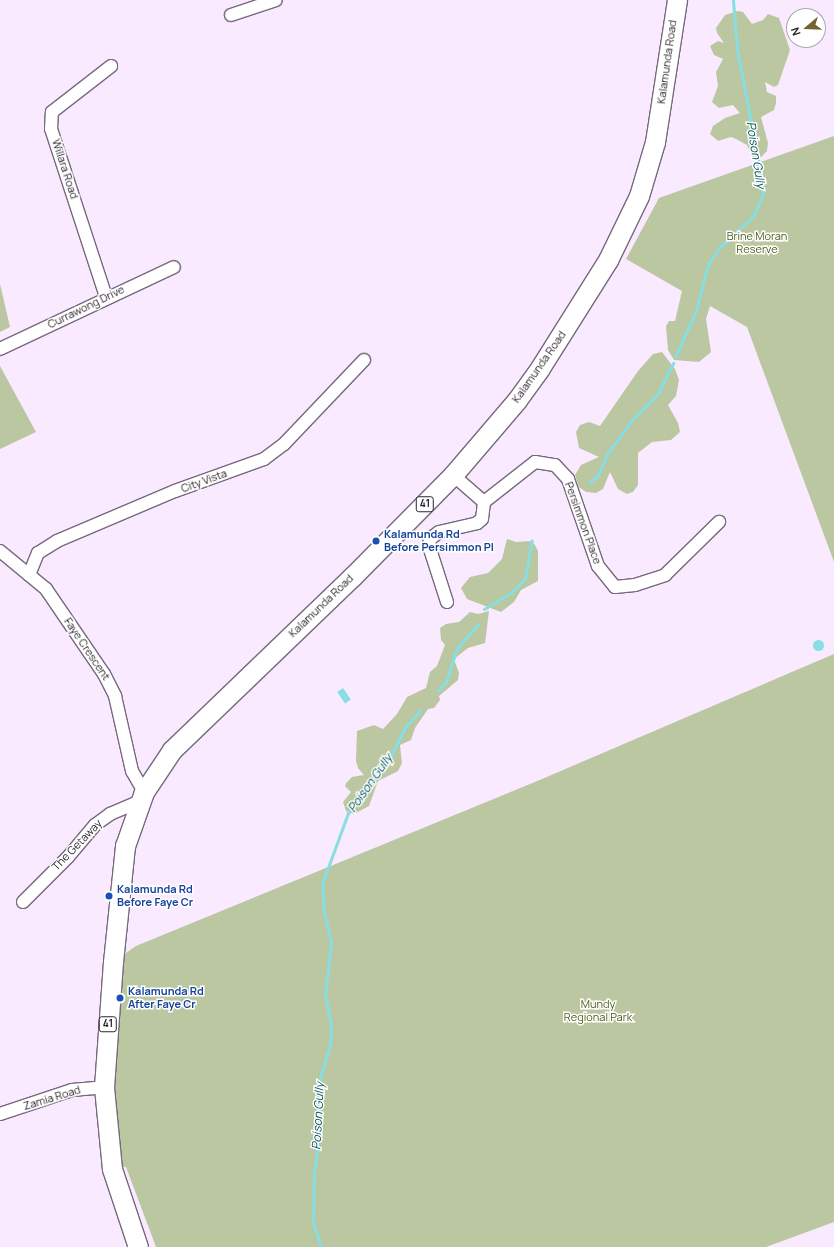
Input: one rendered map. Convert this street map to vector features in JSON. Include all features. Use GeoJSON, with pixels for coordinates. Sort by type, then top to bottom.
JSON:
{"type":"FeatureCollection","features":[{"type":"Feature","properties":{"kind":"main road","name":"Kalamunda Road"},"geometry":{"type":"LineString","coordinates":[[138,1247],[112,1169],[104,1114],[104,1087],[113,962],[124,846],[142,796],[172,750],[352,577],[453,475],[517,400],[540,368],[608,260],[627,223],[643,184],[655,142],[677,0]]}},
{"type":"Feature","properties":{"kind":"street"},"geometry":{"type":"LineString","coordinates":[[231,15],[276,0]]}},
{"type":"Feature","properties":{"kind":"street","name":"Willara Road"},"geometry":{"type":"LineString","coordinates":[[106,297],[51,129],[52,112],[111,66]]}},
{"type":"Feature","properties":{"kind":"street","name":"Currawong Drive"},"geometry":{"type":"LineString","coordinates":[[0,349],[106,297],[174,266]]}},
{"type":"Feature","properties":{"kind":"street","name":"City Vista"},"geometry":{"type":"LineString","coordinates":[[29,575],[38,553],[57,541],[175,491],[264,459],[284,444],[364,360]]}},
{"type":"Feature","properties":{"kind":"street","name":"Persimmon Place"},"geometry":{"type":"LineString","coordinates":[[484,502],[534,462],[555,465],[568,479],[598,566],[615,586],[635,585],[665,575],[719,522]]}},
{"type":"Feature","properties":{"kind":"street"},"geometry":{"type":"LineString","coordinates":[[447,602],[429,546],[430,540],[443,531],[477,523],[482,519],[484,502],[453,475]]}},
{"type":"Feature","properties":{"kind":"street","name":"Faye Crescent"},"geometry":{"type":"LineString","coordinates":[[0,551],[46,589],[104,674],[115,696],[132,771],[142,796]]}},
{"type":"Feature","properties":{"kind":"street","name":"The Getaway"},"geometry":{"type":"LineString","coordinates":[[23,902],[68,857],[95,825],[110,814],[142,796]]}},
{"type":"Feature","properties":{"kind":"street","name":"Zamia Road"},"geometry":{"type":"LineString","coordinates":[[0,1114],[72,1090],[104,1087]]}},
{"type":"Feature","properties":{"kind":"green space"},"geometry":{"type":"Polygon","coordinates":[[[738,11],[743,12],[752,24],[763,20],[768,14],[779,18],[786,38],[786,48],[789,48],[790,50],[778,85],[774,87],[765,82],[767,92],[776,96],[776,103],[774,110],[761,117],[768,143],[767,151],[759,159],[753,159],[747,145],[736,139],[731,137],[718,141],[710,134],[713,126],[725,118],[740,113],[733,105],[719,108],[712,102],[718,86],[716,72],[723,59],[714,55],[710,46],[718,41],[724,43],[717,33],[716,28],[725,15],[738,11]]]}},
{"type":"Feature","properties":{"kind":"green space","name":"Brine Moran Reserve"},"geometry":{"type":"Polygon","coordinates":[[[834,136],[834,562],[747,327],[710,306],[706,319],[711,352],[699,362],[674,360],[668,350],[666,326],[669,321],[675,321],[682,291],[626,259],[659,198],[834,136]]]}},
{"type":"Feature","properties":{"kind":"green space"},"geometry":{"type":"Polygon","coordinates":[[[0,284],[10,327],[0,332],[0,284]]]}},
{"type":"Feature","properties":{"kind":"green space"},"geometry":{"type":"Polygon","coordinates":[[[662,352],[675,369],[679,380],[676,396],[668,405],[678,423],[680,432],[671,440],[652,442],[638,453],[638,485],[633,492],[627,494],[618,489],[610,472],[603,489],[596,493],[586,492],[579,487],[575,475],[581,465],[599,457],[579,448],[576,432],[580,425],[589,422],[600,426],[638,371],[653,354],[662,352]]]}},
{"type":"Feature","properties":{"kind":"green space"},"geometry":{"type":"Polygon","coordinates":[[[0,366],[36,432],[0,449],[0,366]]]}},
{"type":"Feature","properties":{"kind":"green space"},"geometry":{"type":"Polygon","coordinates":[[[507,539],[516,542],[530,541],[535,545],[538,551],[538,581],[521,590],[514,602],[501,612],[467,599],[461,588],[470,577],[488,573],[502,559],[507,539]]]}},
{"type":"Feature","properties":{"kind":"green space"},"geometry":{"type":"Polygon","coordinates":[[[489,611],[485,643],[468,648],[454,659],[459,673],[458,680],[439,696],[440,700],[434,708],[428,709],[415,728],[411,740],[400,745],[402,763],[398,771],[378,781],[369,806],[354,814],[346,811],[343,802],[351,792],[345,786],[346,783],[352,777],[364,775],[358,768],[356,761],[357,731],[374,725],[383,729],[397,714],[407,697],[426,688],[430,672],[437,666],[445,645],[441,640],[440,628],[446,624],[459,622],[470,612],[478,614],[489,611]]]}},
{"type":"Feature","properties":{"kind":"green space","name":"Mundy Regional Park"},"geometry":{"type":"Polygon","coordinates":[[[834,654],[834,1222],[766,1247],[156,1247],[126,1167],[112,1169],[113,962],[136,946],[535,782],[834,654]]]}},
{"type":"Feature","properties":{"kind":"shaded area"},"geometry":{"type":"Polygon","coordinates":[[[816,640],[820,640],[822,641],[822,649],[816,650],[813,647],[813,643],[816,640]]]}},
{"type":"Feature","properties":{"kind":"shaded area"},"geometry":{"type":"Polygon","coordinates":[[[343,688],[351,700],[345,704],[337,692],[343,688]]]}},
{"type":"Feature","properties":{"kind":"waterway","name":"Poison Gully"},"geometry":{"type":"LineString","coordinates":[[675,357],[696,311],[708,264],[719,248],[753,216],[763,195],[762,180],[737,49],[733,0]]}},
{"type":"Feature","properties":{"kind":"waterway","name":"Poison Gully"},"geometry":{"type":"LineString","coordinates":[[590,482],[598,475],[608,453],[631,421],[657,395],[673,363]]}},
{"type":"Feature","properties":{"kind":"waterway","name":"Poison Gully"},"geometry":{"type":"LineString","coordinates":[[484,609],[511,593],[525,579],[532,541]]}},
{"type":"Feature","properties":{"kind":"waterway"},"geometry":{"type":"LineString","coordinates":[[438,690],[446,682],[457,648],[478,625]]}},
{"type":"Feature","properties":{"kind":"waterway","name":"Poison Gully"},"geometry":{"type":"LineString","coordinates":[[321,1247],[313,1223],[314,1172],[318,1146],[319,1081],[330,1045],[331,1025],[325,995],[331,942],[324,911],[322,884],[348,813],[389,759],[406,726],[420,711]]}},
{"type":"Feature","properties":{"kind":"place","name":"Kalamunda Rd Before Persimmon Pl"},"geometry":{"type":"Point","coordinates":[376,541]}},
{"type":"Feature","properties":{"kind":"place","name":"Kalamunda Rd Before Faye Cr"},"geometry":{"type":"Point","coordinates":[109,896]}},
{"type":"Feature","properties":{"kind":"place","name":"Kalamunda Rd After Faye Cr"},"geometry":{"type":"Point","coordinates":[120,998]}}]}
